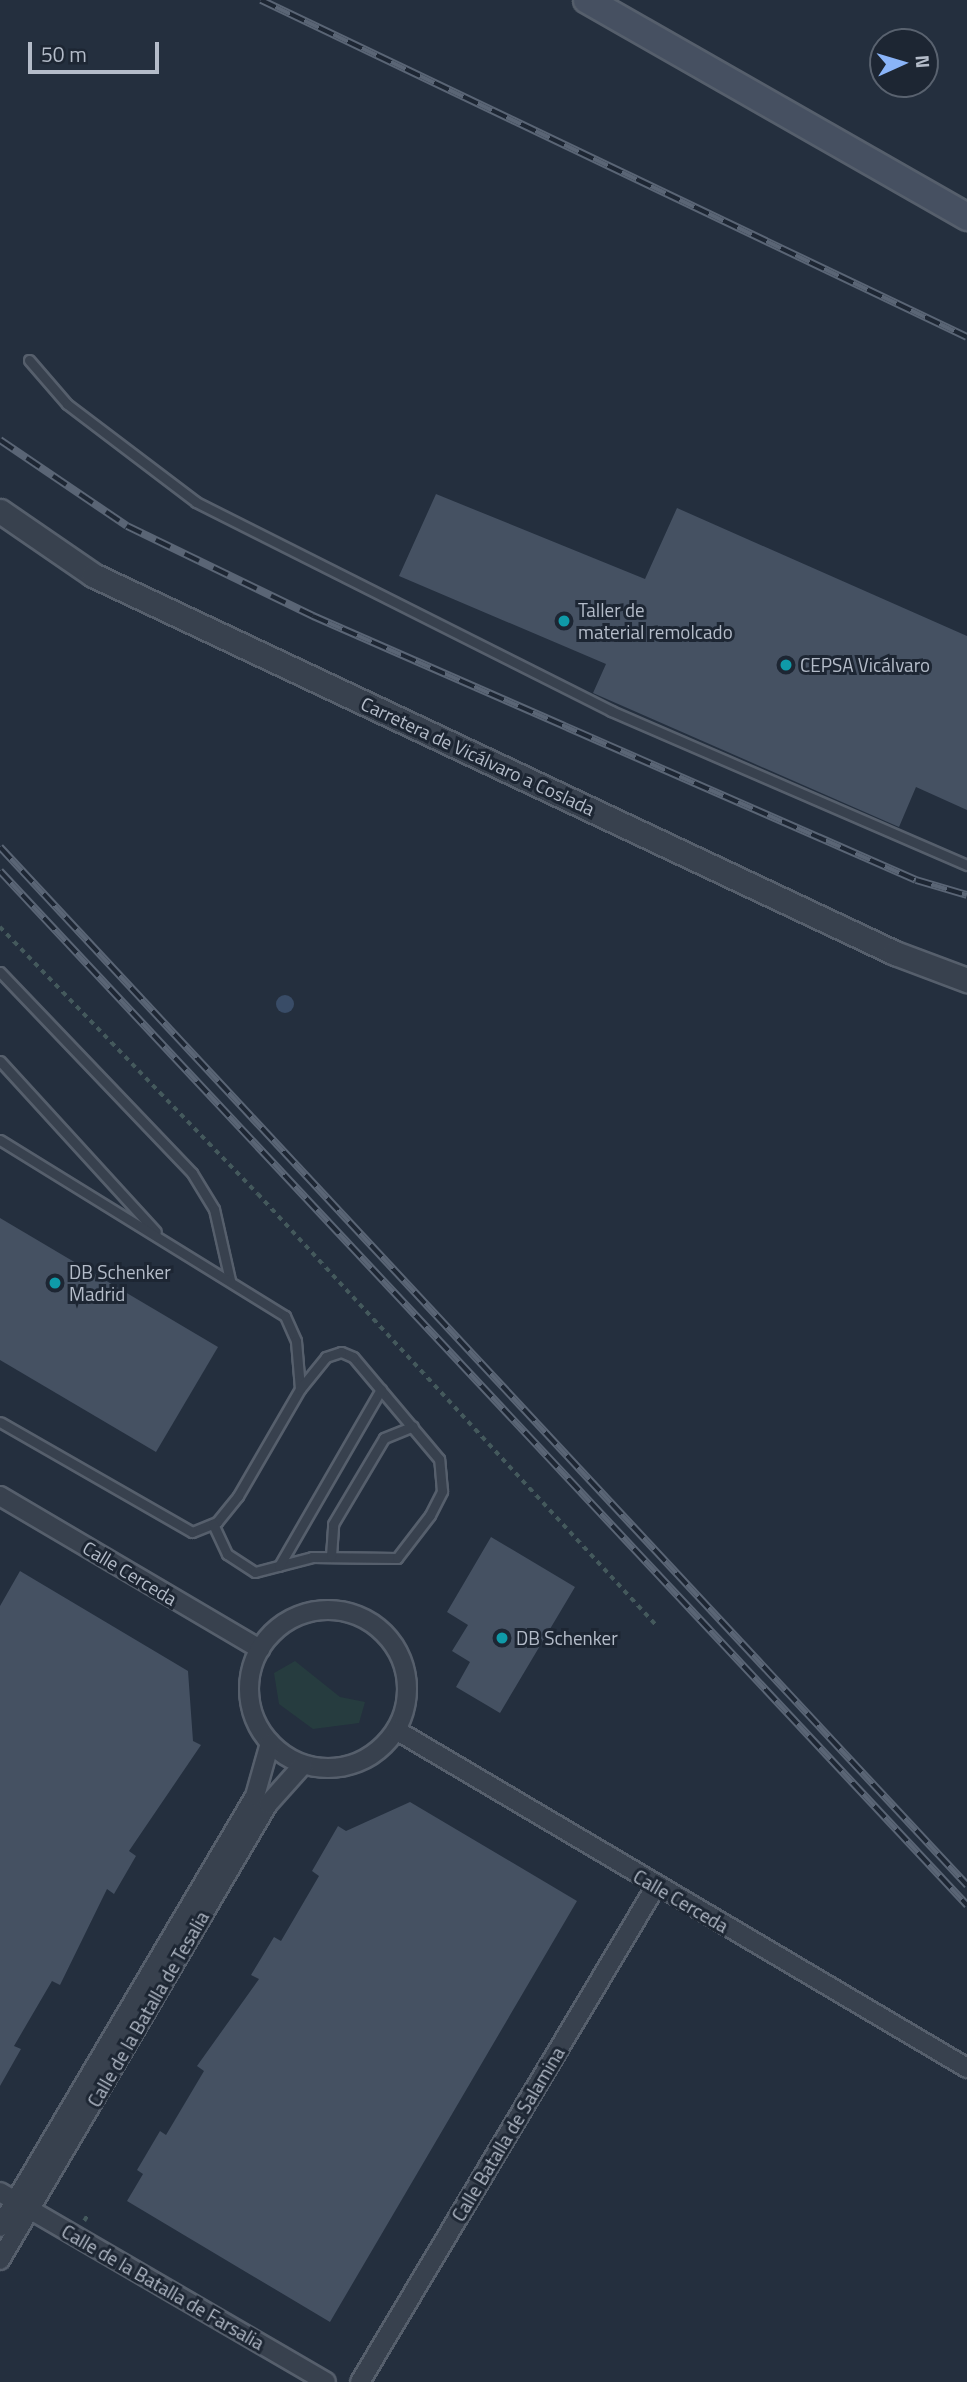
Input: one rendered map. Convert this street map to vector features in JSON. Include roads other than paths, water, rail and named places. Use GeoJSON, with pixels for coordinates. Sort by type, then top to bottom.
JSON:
{"type":"FeatureCollection","features":[{"type":"Feature","properties":{"kind":"main road"},"geometry":{"type":"LineString","coordinates":[[587,0],[967,217]]}},
{"type":"Feature","properties":{"kind":"street","name":"Carretera de Vicálvaro a Coslada"},"geometry":{"type":"LineString","coordinates":[[0,511],[93,575],[895,953],[967,980]]}},
{"type":"Feature","properties":{"kind":"street","name":"Calle Cerceda"},"geometry":{"type":"LineString","coordinates":[[0,1497],[260,1649]]}},
{"type":"Feature","properties":{"kind":"street"},"geometry":{"type":"LineString","coordinates":[[313,1612],[346,1612],[375,1626],[404,1666],[407,1699],[396,1730],[356,1764],[303,1765],[270,1743],[250,1698],[260,1649],[282,1625],[313,1612]]}},
{"type":"Feature","properties":{"kind":"street","name":"Calle Cerceda"},"geometry":{"type":"LineString","coordinates":[[396,1730],[967,2068]]}},
{"type":"Feature","properties":{"kind":"street","name":"Calle de la Batalla de Tesalia"},"geometry":{"type":"LineString","coordinates":[[0,2260],[16,2201],[255,1796],[270,1743]]}},
{"type":"Feature","properties":{"kind":"street","name":"Calle de la Batalla de Tesalia"},"geometry":{"type":"LineString","coordinates":[[0,2227],[268,1804],[303,1765]]}},
{"type":"Feature","properties":{"kind":"street","name":"Calle Batalla de Salamina"},"geometry":{"type":"LineString","coordinates":[[360,2382],[656,1886]]}},
{"type":"Feature","properties":{"kind":"street","name":"Calle de la Batalla de Farsalia"},"geometry":{"type":"LineString","coordinates":[[16,2201],[326,2382]]}},
{"type":"Feature","properties":{"kind":"lane"},"geometry":{"type":"LineString","coordinates":[[29,360],[67,404],[196,502],[611,711],[967,865]]}},
{"type":"Feature","properties":{"kind":"lane"},"geometry":{"type":"LineString","coordinates":[[0,972],[192,1173],[214,1209],[230,1280]]}},
{"type":"Feature","properties":{"kind":"lane"},"geometry":{"type":"LineString","coordinates":[[0,1062],[164,1241]]}},
{"type":"Feature","properties":{"kind":"lane"},"geometry":{"type":"LineString","coordinates":[[0,1140],[285,1316],[296,1341],[300,1389]]}},
{"type":"Feature","properties":{"kind":"lane"},"geometry":{"type":"LineString","coordinates":[[0,1422],[170,1522],[192,1532],[213,1524],[269,1452],[300,1389],[317,1363],[341,1352],[381,1389],[439,1459],[442,1491],[430,1515],[397,1558],[331,1556],[255,1572],[242,1567],[227,1554],[213,1524]]}},
{"type":"Feature","properties":{"kind":"lane"},"geometry":{"type":"LineString","coordinates":[[279,1566],[381,1389]]}},
{"type":"Feature","properties":{"kind":"lane"},"geometry":{"type":"LineString","coordinates":[[331,1556],[333,1524],[384,1438],[414,1426]]}},
{"type":"Feature","properties":{"kind":"water"},"geometry":{"type":"Polygon","coordinates":[[[285,995],[291,998],[294,1004],[291,1010],[285,1013],[279,1010],[276,1004],[279,998],[285,995]]]}},
{"type":"Feature","properties":{"kind":"railway"},"geometry":{"type":"LineString","coordinates":[[261,0],[967,337]]}},
{"type":"Feature","properties":{"kind":"railway"},"geometry":{"type":"LineString","coordinates":[[0,440],[127,526],[313,616],[916,880],[967,895]]}},
{"type":"Feature","properties":{"kind":"railway"},"geometry":{"type":"LineString","coordinates":[[0,847],[967,1885]]}},
{"type":"Feature","properties":{"kind":"railway"},"geometry":{"type":"LineString","coordinates":[[0,871],[967,1905]]}},
{"type":"Feature","properties":{"kind":"place","name":"Taller de material remolcado"},"geometry":{"type":"Point","coordinates":[564,621]}},
{"type":"Feature","properties":{"kind":"place","name":"CEPSA Vicálvaro"},"geometry":{"type":"Point","coordinates":[786,665]}},
{"type":"Feature","properties":{"kind":"place","name":"DB Schenker Madrid"},"geometry":{"type":"Point","coordinates":[55,1283]}},
{"type":"Feature","properties":{"kind":"place","name":"DB Schenker"},"geometry":{"type":"Point","coordinates":[502,1638]}}]}
